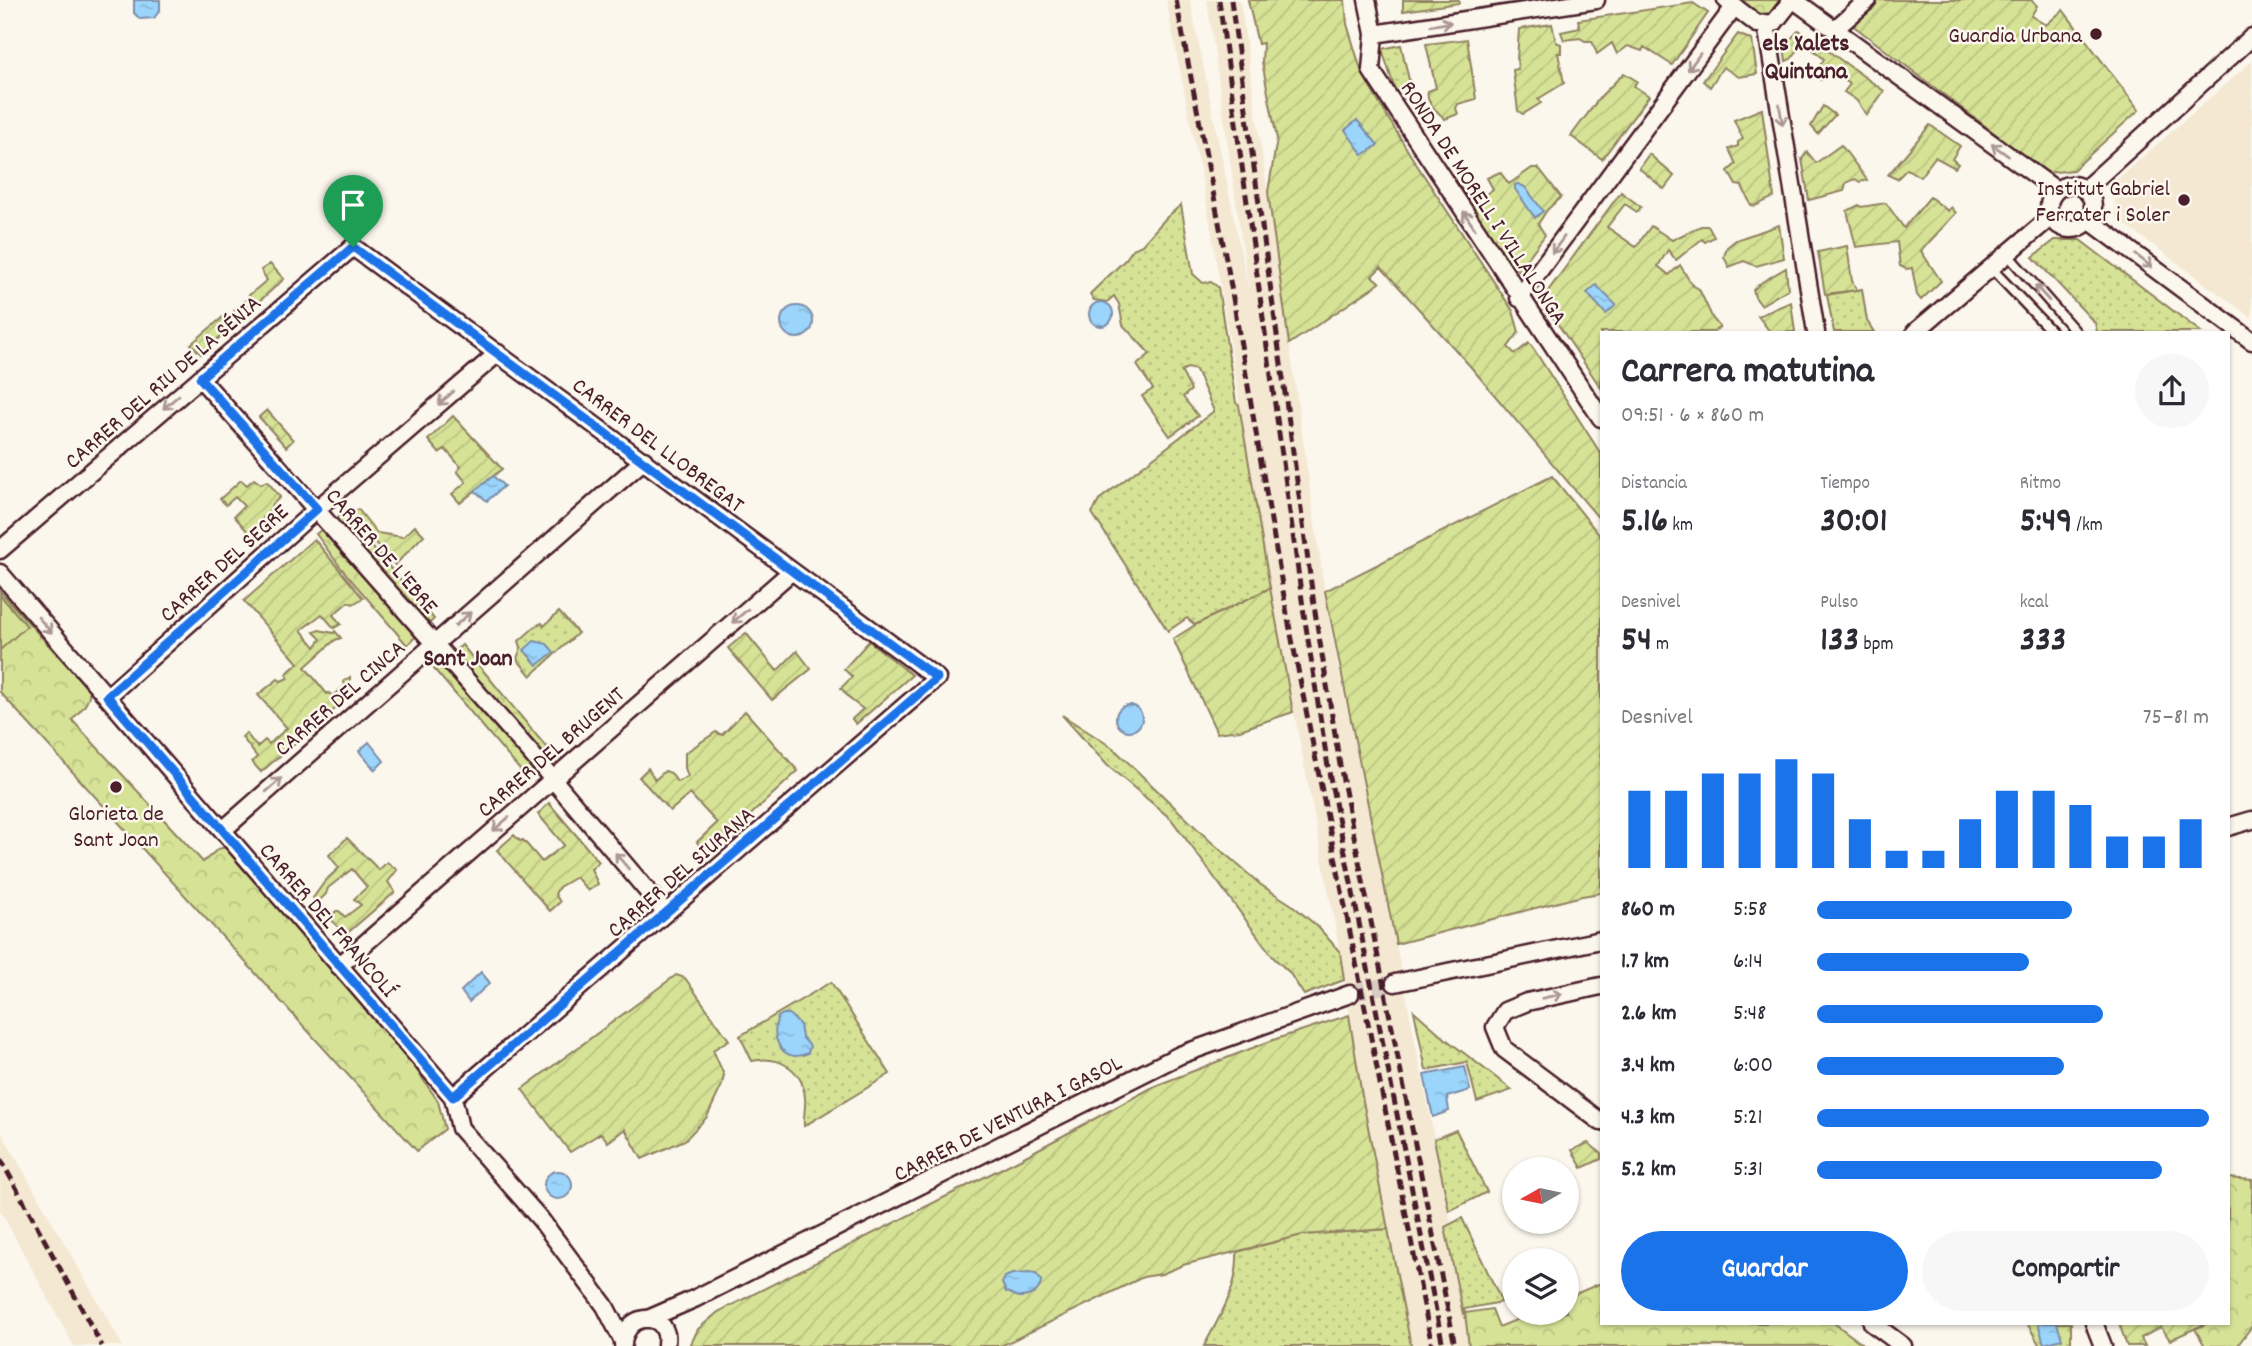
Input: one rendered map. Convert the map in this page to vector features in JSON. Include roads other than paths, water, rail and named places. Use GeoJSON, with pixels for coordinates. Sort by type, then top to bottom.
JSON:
{"type":"FeatureCollection","features":[{"type":"Feature","properties":{"kind":"street","name":"RONDA DE MORELL I VILLALONGA"},"geometry":{"type":"LineString","coordinates":[[1367,0],[1374,34],[1371,70],[1600,417]]}},
{"type":"Feature","properties":{"kind":"street"},"geometry":{"type":"LineString","coordinates":[[1374,34],[1597,0]]}},
{"type":"Feature","properties":{"kind":"street"},"geometry":{"type":"LineString","coordinates":[[1520,298],[1730,4],[1756,24],[1766,24],[1774,23],[1793,0],[2056,190]]}},
{"type":"Feature","properties":{"kind":"street"},"geometry":{"type":"LineString","coordinates":[[1835,29],[1868,0]]}},
{"type":"Feature","properties":{"kind":"street"},"geometry":{"type":"LineString","coordinates":[[1766,24],[1816,331]]}},
{"type":"Feature","properties":{"kind":"street"},"geometry":{"type":"LineString","coordinates":[[2085,189],[2252,37]]}},
{"type":"Feature","properties":{"kind":"street"},"geometry":{"type":"LineString","coordinates":[[2067,185],[2085,189],[2092,200],[2089,220],[2077,228],[2069,229],[2056,223],[2051,217],[2049,203],[2056,190],[2067,185]]}},
{"type":"Feature","properties":{"kind":"street"},"geometry":{"type":"LineString","coordinates":[[1916,331],[2051,217]]}},
{"type":"Feature","properties":{"kind":"street"},"geometry":{"type":"LineString","coordinates":[[2089,220],[2252,341]]}},
{"type":"Feature","properties":{"kind":"street","name":"CARRER DEL LLOBREGAT"},"geometry":{"type":"LineString","coordinates":[[353,247],[937,678]]}},
{"type":"Feature","properties":{"kind":"street","name":"CARRER DEL RIU DE LA SÉNIA"},"geometry":{"type":"LineString","coordinates":[[0,550],[353,247]]}},
{"type":"Feature","properties":{"kind":"street","name":"CARRER DEL SEGRE"},"geometry":{"type":"LineString","coordinates":[[107,696],[498,353]]}},
{"type":"Feature","properties":{"kind":"street","name":"CARRER DE L'EBRE"},"geometry":{"type":"LineString","coordinates":[[200,378],[553,779],[666,913]]}},
{"type":"Feature","properties":{"kind":"street","name":"CARRER DEL CINCA"},"geometry":{"type":"LineString","coordinates":[[223,830],[644,460]]}},
{"type":"Feature","properties":{"kind":"street","name":"CARRER DEL BRUGENT"},"geometry":{"type":"LineString","coordinates":[[339,965],[792,571]]}},
{"type":"Feature","properties":{"kind":"street","name":"CARRER DEL FRANCOLÍ"},"geometry":{"type":"LineString","coordinates":[[0,573],[453,1097],[460,1128],[541,1220],[605,1306],[623,1343]]}},
{"type":"Feature","properties":{"kind":"street","name":"CARRER DEL SIURANA"},"geometry":{"type":"LineString","coordinates":[[453,1097],[937,678]]}},
{"type":"Feature","properties":{"kind":"street"},"geometry":{"type":"LineString","coordinates":[[1395,983],[1600,940]]}},
{"type":"Feature","properties":{"kind":"street"},"geometry":{"type":"LineString","coordinates":[[1600,986],[1527,1002],[1504,1011],[1495,1027],[1504,1049],[1600,1121]]}},
{"type":"Feature","properties":{"kind":"street","name":"CARRER DE VENTURA I GASOL"},"geometry":{"type":"LineString","coordinates":[[641,1320],[694,1300],[1180,1055],[1350,995]]}},
{"type":"Feature","properties":{"kind":"street","name":"CARRER DE VENTURA I GASOL"},"geometry":{"type":"LineString","coordinates":[[666,1340],[672,1321],[694,1300]]}},
{"type":"Feature","properties":{"kind":"street","name":"CARRER DEL FRANCOLÍ"},"geometry":{"type":"LineString","coordinates":[[605,1306],[620,1316],[658,1323],[666,1340]]}},
{"type":"Feature","properties":{"kind":"street"},"geometry":{"type":"LineString","coordinates":[[623,1343],[628,1326],[641,1320]]}},
{"type":"Feature","properties":{"kind":"street"},"geometry":{"type":"LineString","coordinates":[[1875,1325],[1903,1346]]}},
{"type":"Feature","properties":{"kind":"street"},"geometry":{"type":"LineString","coordinates":[[2095,1325],[2103,1346]]}},
{"type":"Feature","properties":{"kind":"lane"},"geometry":{"type":"LineString","coordinates":[[2008,255],[2075,331]]}},
{"type":"Feature","properties":{"kind":"lane"},"geometry":{"type":"LineString","coordinates":[[1992,269],[2051,331]]}},
{"type":"Feature","properties":{"kind":"water"},"geometry":{"type":"Polygon","coordinates":[[[134,0],[160,0],[160,10],[154,18],[140,19],[134,13],[134,0]]]}},
{"type":"Feature","properties":{"kind":"water"},"geometry":{"type":"Polygon","coordinates":[[[1357,120],[1378,145],[1363,155],[1345,130],[1357,120]]]}},
{"type":"Feature","properties":{"kind":"water"},"geometry":{"type":"Polygon","coordinates":[[[1518,184],[1525,187],[1543,211],[1535,218],[1515,189],[1518,184]]]}},
{"type":"Feature","properties":{"kind":"water"},"geometry":{"type":"Polygon","coordinates":[[[1596,285],[1616,305],[1606,314],[1587,293],[1596,285]]]}},
{"type":"Feature","properties":{"kind":"water"},"geometry":{"type":"Polygon","coordinates":[[[1101,302],[1110,305],[1113,314],[1110,323],[1101,326],[1092,323],[1089,314],[1092,305],[1101,302]]]}},
{"type":"Feature","properties":{"kind":"water"},"geometry":{"type":"Polygon","coordinates":[[[797,306],[808,311],[813,322],[808,333],[797,338],[786,333],[781,322],[786,311],[797,306]]]}},
{"type":"Feature","properties":{"kind":"water"},"geometry":{"type":"Polygon","coordinates":[[[493,476],[504,486],[487,501],[475,491],[493,476]]]}},
{"type":"Feature","properties":{"kind":"water"},"geometry":{"type":"Polygon","coordinates":[[[534,641],[547,644],[554,652],[537,665],[524,650],[534,641]]]}},
{"type":"Feature","properties":{"kind":"water"},"geometry":{"type":"Polygon","coordinates":[[[1129,705],[1138,709],[1142,718],[1138,727],[1129,731],[1120,727],[1116,718],[1120,709],[1129,705]]]}},
{"type":"Feature","properties":{"kind":"water"},"geometry":{"type":"Polygon","coordinates":[[[369,742],[384,761],[375,770],[359,751],[369,742]]]}},
{"type":"Feature","properties":{"kind":"water"},"geometry":{"type":"Polygon","coordinates":[[[481,972],[490,983],[469,1002],[461,991],[481,972]]]}},
{"type":"Feature","properties":{"kind":"water"},"geometry":{"type":"Polygon","coordinates":[[[789,1014],[800,1025],[802,1037],[810,1046],[808,1053],[792,1055],[780,1047],[775,1033],[778,1017],[789,1014]]]}},
{"type":"Feature","properties":{"kind":"water"},"geometry":{"type":"Polygon","coordinates":[[[1465,1067],[1470,1090],[1447,1097],[1449,1111],[1433,1117],[1424,1075],[1465,1067]]]}},
{"type":"Feature","properties":{"kind":"water"},"geometry":{"type":"Polygon","coordinates":[[[558,1171],[568,1175],[572,1185],[568,1195],[558,1199],[548,1195],[544,1185],[548,1175],[558,1171]]]}},
{"type":"Feature","properties":{"kind":"water"},"geometry":{"type":"Polygon","coordinates":[[[1036,1274],[1041,1280],[1036,1292],[1020,1297],[1006,1292],[1002,1283],[1005,1277],[1036,1274]]]}},
{"type":"Feature","properties":{"kind":"water"},"geometry":{"type":"Polygon","coordinates":[[[2039,1325],[2058,1325],[2062,1339],[2044,1344],[2039,1325]]]}},
{"type":"Feature","properties":{"kind":"tunnel"},"geometry":{"type":"LineString","coordinates":[[1350,994],[1395,983]]}},
{"type":"Feature","properties":{"kind":"railway"},"geometry":{"type":"LineString","coordinates":[[1176,0],[1228,269],[1287,614],[1432,1346]]}},
{"type":"Feature","properties":{"kind":"railway"},"geometry":{"type":"LineString","coordinates":[[1219,0],[1304,614],[1328,767],[1443,1346]]}},
{"type":"Feature","properties":{"kind":"railway"},"geometry":{"type":"LineString","coordinates":[[1231,0],[1315,612],[1340,765],[1455,1346]]}},
{"type":"Feature","properties":{"kind":"railway"},"geometry":{"type":"LineString","coordinates":[[0,1158],[102,1346]]}},
{"type":"Feature","properties":{"kind":"place","name":"Guardia Urbana"},"geometry":{"type":"Point","coordinates":[2096,34]}},
{"type":"Feature","properties":{"kind":"place","name":"Institut Gabriel Ferrater i Soler"},"geometry":{"type":"Point","coordinates":[2184,200]}},
{"type":"Feature","properties":{"kind":"place","name":"Glorieta de Sant Joan"},"geometry":{"type":"Point","coordinates":[116,787]}},
{"type":"Feature","properties":{"kind":"district","name":"els Xalets Quintana"},"geometry":{"type":"Point","coordinates":[1806,56]}},
{"type":"Feature","properties":{"kind":"district","name":"Sant Joan"},"geometry":{"type":"Point","coordinates":[468,657]}}]}
